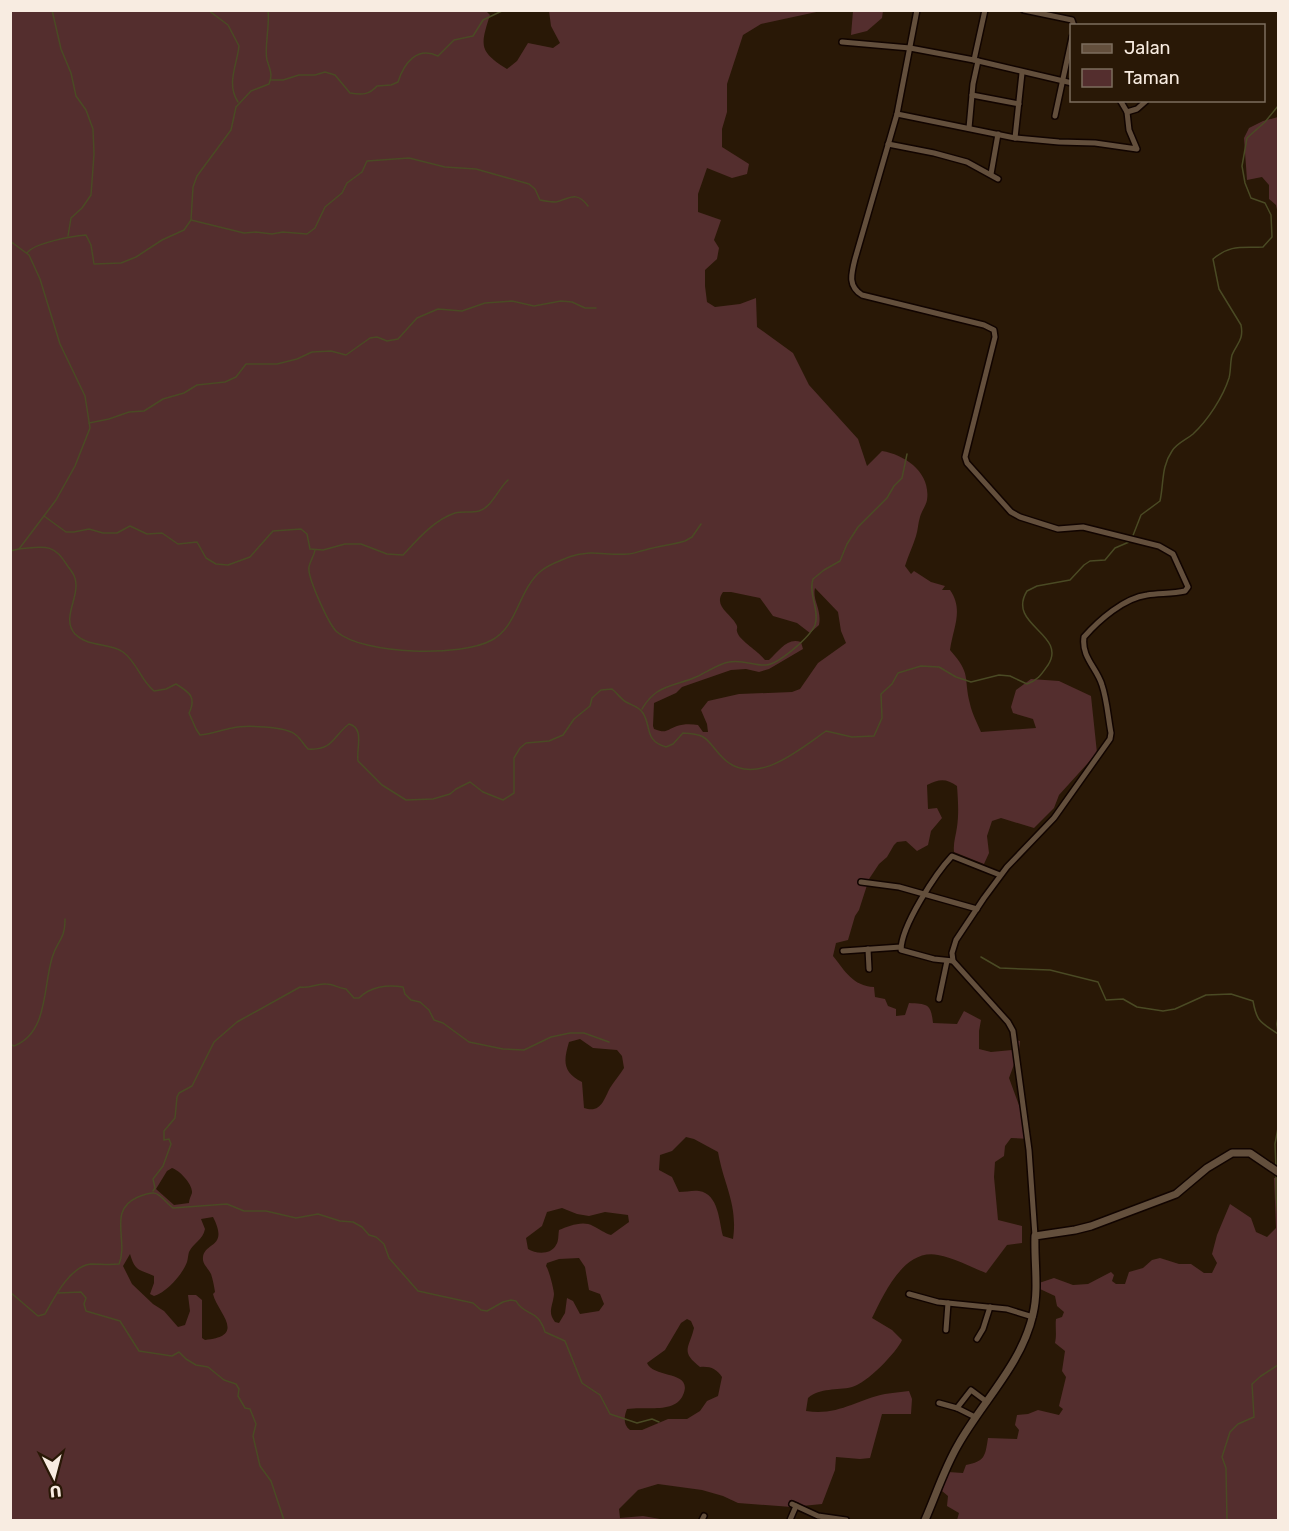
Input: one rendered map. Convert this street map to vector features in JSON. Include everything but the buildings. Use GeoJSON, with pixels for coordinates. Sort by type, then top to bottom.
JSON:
{"type":"FeatureCollection","features":[{"type":"Feature","properties":{"kind":"main road"},"geometry":{"type":"LineString","coordinates":[[925,1521],[958,1445],[1020,1348],[1033,1317],[1036,1293],[1035,1236],[1091,1226],[1176,1194],[1208,1168],[1232,1153],[1250,1153],[1278,1172]]}},
{"type":"Feature","properties":{"kind":"street"},"geometry":{"type":"LineString","coordinates":[[917,10],[897,114],[855,259],[851,278],[853,288],[862,295],[984,325],[993,330],[994,337],[965,454],[967,464],[1011,512],[1020,517],[1058,529],[1083,527],[1159,546],[1173,555],[1187,589],[1181,592],[1145,595],[1131,600],[1110,614],[1084,637],[1085,652],[1103,687],[1111,736],[1054,818],[1000,875],[976,909],[956,940],[939,999]]}},
{"type":"Feature","properties":{"kind":"street"},"geometry":{"type":"LineString","coordinates":[[969,128],[976,61],[985,10]]}},
{"type":"Feature","properties":{"kind":"street"},"geometry":{"type":"LineString","coordinates":[[1024,10],[1072,20],[1073,24]]}},
{"type":"Feature","properties":{"kind":"street"},"geometry":{"type":"LineString","coordinates":[[842,42],[910,48],[1070,83]]}},
{"type":"Feature","properties":{"kind":"street"},"geometry":{"type":"LineString","coordinates":[[1054,116],[1070,42]]}},
{"type":"Feature","properties":{"kind":"street"},"geometry":{"type":"LineString","coordinates":[[1015,138],[1022,72]]}},
{"type":"Feature","properties":{"kind":"street"},"geometry":{"type":"LineString","coordinates":[[972,95],[1019,104]]}},
{"type":"Feature","properties":{"kind":"street"},"geometry":{"type":"LineString","coordinates":[[897,114],[1015,138],[1095,143],[1137,149],[1130,130],[1127,112],[1121,102]]}},
{"type":"Feature","properties":{"kind":"street"},"geometry":{"type":"LineString","coordinates":[[1127,112],[1137,109],[1145,102]]}},
{"type":"Feature","properties":{"kind":"street"},"geometry":{"type":"LineString","coordinates":[[991,174],[998,134]]}},
{"type":"Feature","properties":{"kind":"street"},"geometry":{"type":"LineString","coordinates":[[888,144],[927,151],[967,162],[998,179]]}},
{"type":"Feature","properties":{"kind":"street"},"geometry":{"type":"LineString","coordinates":[[901,947],[924,895],[952,855],[1000,875]]}},
{"type":"Feature","properties":{"kind":"street"},"geometry":{"type":"LineString","coordinates":[[861,882],[883,883],[976,909]]}},
{"type":"Feature","properties":{"kind":"street"},"geometry":{"type":"LineString","coordinates":[[843,951],[901,947]]}},
{"type":"Feature","properties":{"kind":"street"},"geometry":{"type":"LineString","coordinates":[[901,947],[903,951],[950,961],[1013,1028],[1029,1150],[1035,1236]]}},
{"type":"Feature","properties":{"kind":"street"},"geometry":{"type":"LineString","coordinates":[[868,949],[869,969]]}},
{"type":"Feature","properties":{"kind":"street"},"geometry":{"type":"LineString","coordinates":[[909,1294],[948,1303],[1007,1309],[1033,1317]]}},
{"type":"Feature","properties":{"kind":"street"},"geometry":{"type":"LineString","coordinates":[[946,1330],[948,1303]]}},
{"type":"Feature","properties":{"kind":"street"},"geometry":{"type":"LineString","coordinates":[[977,1339],[990,1307]]}},
{"type":"Feature","properties":{"kind":"street"},"geometry":{"type":"LineString","coordinates":[[957,1408],[970,1390],[987,1402]]}},
{"type":"Feature","properties":{"kind":"street"},"geometry":{"type":"LineString","coordinates":[[939,1403],[957,1408],[975,1417]]}},
{"type":"Feature","properties":{"kind":"street"},"geometry":{"type":"LineString","coordinates":[[790,1521],[794,1505],[826,1519],[846,1521]]}},
{"type":"Feature","properties":{"kind":"green space"},"geometry":{"type":"Polygon","coordinates":[[[10,11],[486,11],[490,15],[484,34],[484,47],[491,57],[507,69],[517,61],[528,43],[553,48],[560,43],[551,26],[549,11],[821,11],[761,24],[743,35],[727,84],[727,112],[722,129],[722,147],[749,164],[747,174],[732,178],[707,168],[698,194],[698,212],[721,220],[714,240],[719,248],[717,259],[705,270],[707,302],[715,307],[740,304],[756,298],[757,327],[793,353],[809,385],[858,439],[867,466],[882,451],[908,461],[921,474],[927,490],[927,500],[905,566],[911,574],[914,571],[931,582],[945,586],[942,590],[950,590],[954,597],[957,612],[950,650],[966,676],[971,707],[981,732],[1036,728],[1033,719],[1013,713],[1011,707],[1016,690],[1031,679],[1059,681],[1091,696],[1097,753],[1059,795],[1054,808],[1034,828],[1001,818],[992,821],[987,836],[989,853],[984,864],[954,852],[958,817],[957,786],[942,780],[927,785],[928,809],[937,808],[942,818],[931,831],[928,845],[917,851],[906,841],[897,842],[894,845],[869,879],[848,940],[836,943],[833,956],[855,981],[874,987],[875,997],[885,999],[888,1006],[896,1009],[896,1016],[905,1015],[909,1003],[920,1004],[930,1009],[933,1023],[957,1024],[964,1011],[981,1020],[979,1049],[991,1052],[1012,1050],[1012,1039],[1020,1041],[1019,1051],[1009,1078],[1020,1108],[1027,1109],[1031,1139],[1011,1138],[1005,1146],[1004,1156],[995,1162],[994,1177],[998,1220],[1022,1226],[1022,1243],[1007,1245],[986,1273],[950,1258],[926,1255],[915,1259],[897,1275],[872,1318],[892,1330],[902,1340],[899,1345],[880,1367],[858,1385],[823,1391],[808,1398],[806,1411],[828,1411],[885,1394],[909,1391],[912,1399],[911,1414],[882,1414],[870,1458],[836,1457],[835,1470],[822,1504],[792,1507],[738,1503],[702,1490],[658,1484],[638,1490],[619,1509],[620,1518],[643,1516],[666,1520],[11,1520],[10,11]],[[815,588],[820,619],[819,625],[810,633],[797,623],[773,616],[760,598],[723,592],[720,597],[721,605],[736,624],[738,634],[765,660],[769,660],[792,641],[801,642],[803,649],[769,669],[759,672],[746,669],[731,670],[682,687],[676,693],[654,703],[654,729],[664,731],[679,725],[693,724],[698,725],[703,732],[708,732],[701,710],[708,701],[739,694],[792,692],[800,689],[818,663],[846,643],[841,631],[838,612],[815,588]],[[580,1039],[569,1042],[566,1066],[571,1074],[582,1082],[584,1108],[594,1109],[604,1101],[624,1068],[622,1056],[617,1050],[593,1048],[580,1039]],[[686,1137],[672,1151],[660,1155],[659,1170],[672,1177],[679,1192],[699,1191],[711,1197],[717,1209],[723,1236],[733,1239],[734,1215],[718,1152],[686,1137]],[[172,1168],[167,1171],[156,1189],[174,1205],[189,1203],[192,1193],[185,1178],[172,1168]],[[562,1208],[547,1212],[542,1226],[526,1238],[528,1249],[539,1253],[551,1251],[557,1243],[559,1230],[572,1225],[589,1224],[611,1235],[629,1222],[628,1215],[605,1212],[589,1216],[562,1208]],[[213,1217],[201,1219],[205,1229],[189,1252],[182,1272],[169,1287],[159,1294],[154,1296],[150,1294],[154,1276],[138,1269],[130,1254],[123,1266],[132,1284],[164,1311],[178,1327],[185,1325],[190,1311],[188,1295],[196,1295],[202,1300],[202,1338],[205,1340],[218,1338],[225,1334],[227,1322],[213,1294],[215,1292],[211,1274],[203,1259],[205,1252],[217,1239],[217,1227],[213,1217]],[[579,1258],[559,1259],[547,1263],[554,1292],[551,1312],[555,1322],[559,1323],[565,1313],[567,1298],[573,1301],[580,1314],[599,1311],[604,1304],[600,1294],[589,1290],[585,1267],[579,1258]],[[687,1319],[681,1323],[665,1350],[647,1363],[651,1368],[683,1382],[685,1387],[683,1395],[679,1401],[667,1407],[627,1409],[625,1420],[630,1430],[642,1430],[668,1419],[687,1419],[700,1411],[707,1401],[718,1396],[722,1377],[713,1369],[700,1367],[688,1353],[688,1345],[694,1328],[691,1321],[687,1319]]]}},
{"type":"Feature","properties":{"kind":"green space"},"geometry":{"type":"Polygon","coordinates":[[[853,11],[883,11],[882,18],[867,31],[851,35],[853,11]]]}},
{"type":"Feature","properties":{"kind":"green space"},"geometry":{"type":"Polygon","coordinates":[[[1278,117],[1278,214],[1276,205],[1269,199],[1269,185],[1262,177],[1247,180],[1244,138],[1249,128],[1278,117]]]}},
{"type":"Feature","properties":{"kind":"green space"},"geometry":{"type":"Polygon","coordinates":[[[1274,1178],[1278,1178],[1278,1520],[957,1520],[959,1513],[947,1506],[948,1496],[942,1491],[948,1472],[963,1473],[966,1465],[981,1460],[985,1454],[988,1438],[1017,1439],[1019,1430],[1015,1425],[1017,1415],[1038,1410],[1059,1415],[1063,1409],[1059,1406],[1066,1377],[1062,1371],[1065,1351],[1055,1343],[1056,1319],[1062,1317],[1064,1312],[1057,1306],[1055,1296],[1040,1289],[1039,1283],[1054,1278],[1073,1285],[1088,1284],[1111,1272],[1114,1275],[1112,1281],[1116,1284],[1125,1284],[1129,1272],[1143,1268],[1152,1260],[1160,1258],[1179,1264],[1191,1264],[1204,1273],[1212,1273],[1217,1263],[1212,1254],[1230,1204],[1251,1218],[1256,1232],[1267,1237],[1276,1228],[1274,1178]]]}},
{"type":"Feature","properties":{"kind":"waterway"},"geometry":{"type":"LineString","coordinates":[[52,10],[61,49],[71,73],[76,96],[86,110],[93,129],[91,195],[71,218],[68,236]]}},
{"type":"Feature","properties":{"kind":"waterway"},"geometry":{"type":"LineString","coordinates":[[208,10],[228,25],[239,46],[233,74],[233,88],[238,102]]}},
{"type":"Feature","properties":{"kind":"waterway"},"geometry":{"type":"LineString","coordinates":[[27,253],[45,243],[86,235],[91,245],[94,264],[121,263],[184,230],[191,220],[193,187],[197,176],[231,130],[236,107],[251,91],[269,84],[271,75],[266,50],[268,10]]}},
{"type":"Feature","properties":{"kind":"waterway"},"geometry":{"type":"LineString","coordinates":[[271,80],[325,72],[335,75],[350,93],[368,93],[377,86],[398,82],[412,58],[424,53],[438,56],[454,40],[473,36],[483,20],[504,10]]}},
{"type":"Feature","properties":{"kind":"waterway"},"geometry":{"type":"LineString","coordinates":[[1132,538],[1141,515],[1160,501],[1168,457],[1204,422],[1219,400],[1229,378],[1232,355],[1241,338],[1242,330],[1219,289],[1213,259],[1231,249],[1263,247],[1272,237],[1271,215],[1265,203],[1251,198],[1242,166],[1247,138],[1278,106]]}},
{"type":"Feature","properties":{"kind":"waterway"},"geometry":{"type":"LineString","coordinates":[[191,220],[244,233],[307,234],[315,228],[325,207],[342,193],[347,183],[362,172],[367,161],[409,158],[445,167],[476,169],[529,184],[535,189],[540,200],[556,202],[576,197],[588,206]]}},
{"type":"Feature","properties":{"kind":"waterway"},"geometry":{"type":"LineString","coordinates":[[10,241],[29,255],[40,279],[60,344],[85,396],[90,428],[75,466],[56,500],[19,549],[10,551]]}},
{"type":"Feature","properties":{"kind":"waterway"},"geometry":{"type":"LineString","coordinates":[[89,423],[129,412],[144,411],[163,399],[184,393],[197,385],[225,382],[236,377],[246,364],[277,364],[312,352],[331,351],[346,355],[370,338],[377,337],[387,341],[398,339],[417,318],[438,309],[462,311],[485,303],[512,301],[534,306],[561,301],[572,302],[585,308],[596,308]]}},
{"type":"Feature","properties":{"kind":"waterway"},"geometry":{"type":"LineString","coordinates":[[642,709],[652,696],[666,687],[729,662],[739,661],[766,665],[786,655],[801,643],[815,625],[813,579],[840,561],[858,527],[887,498],[902,478],[907,454]]}},
{"type":"Feature","properties":{"kind":"waterway"},"geometry":{"type":"LineString","coordinates":[[44,516],[66,532],[89,529],[103,533],[117,533],[130,526],[147,534],[162,533],[178,544],[197,542],[206,558],[216,564],[228,565],[250,557],[273,531],[301,529],[307,534],[310,549],[323,550],[345,544],[361,544],[387,554],[403,555],[427,531],[447,516],[484,509],[508,480]]}},
{"type":"Feature","properties":{"kind":"waterway"},"geometry":{"type":"LineString","coordinates":[[315,550],[309,567],[311,580],[324,611],[337,632],[350,640],[368,645],[390,649],[437,651],[478,645],[501,634],[513,617],[533,579],[551,565],[576,555],[630,554],[685,541],[692,537],[701,524]]}},
{"type":"Feature","properties":{"kind":"waterway"},"geometry":{"type":"LineString","coordinates":[[19,549],[35,547],[52,549],[62,558],[75,579],[76,591],[70,616],[71,628],[75,634],[86,641],[123,652],[154,691],[176,684],[185,690],[192,699],[189,713],[200,735],[238,727],[275,728],[291,732],[308,749],[316,749],[323,748],[332,742],[349,724],[354,726],[358,734],[358,761],[382,785],[406,800],[433,799],[450,794],[470,782],[483,792],[503,800],[514,793],[514,758],[520,748],[526,743],[549,741],[563,735],[574,719],[590,706],[592,698],[601,690],[612,689],[624,701],[639,709],[646,718],[651,737],[659,744],[666,747],[673,744],[683,733],[699,735],[704,737],[724,759],[736,767],[749,770],[777,763],[826,731],[852,737],[874,736],[882,718],[881,694],[892,684],[898,673],[921,666],[939,667],[956,677],[971,682],[999,675],[1010,676],[1027,684],[1037,679],[1043,672],[1052,654],[1045,637],[1024,613],[1023,603],[1027,591],[1037,586],[1070,580],[1090,561],[1105,560],[1115,548],[1129,542]]}},
{"type":"Feature","properties":{"kind":"waterway"},"geometry":{"type":"LineString","coordinates":[[10,1044],[14,1046],[25,1040],[39,1020],[52,958],[62,936],[65,919]]}},
{"type":"Feature","properties":{"kind":"waterway"},"geometry":{"type":"LineString","coordinates":[[981,957],[1000,968],[1050,970],[1098,982],[1106,1000],[1123,999],[1137,1007],[1163,1011],[1175,1009],[1206,995],[1231,994],[1253,1001],[1256,1014],[1261,1021],[1278,1034]]}},
{"type":"Feature","properties":{"kind":"waterway"},"geometry":{"type":"LineString","coordinates":[[153,1191],[155,1188],[153,1179],[163,1166],[171,1144],[169,1139],[164,1140],[164,1131],[175,1118],[177,1097],[179,1093],[192,1086],[214,1042],[237,1022],[300,987],[331,985],[346,989],[354,998],[359,998],[379,987],[403,987],[405,994],[429,1010],[434,1020],[443,1023],[469,1042],[503,1049],[524,1050],[551,1037],[570,1033],[584,1033],[609,1042]]}},
{"type":"Feature","properties":{"kind":"waterway"},"geometry":{"type":"LineString","coordinates":[[1278,1017],[1278,1033]]}},
{"type":"Feature","properties":{"kind":"waterway"},"geometry":{"type":"LineString","coordinates":[[1276,1168],[1275,1144],[1278,1128]]}},
{"type":"Feature","properties":{"kind":"waterway"},"geometry":{"type":"LineString","coordinates":[[1276,1173],[1278,1218]]}},
{"type":"Feature","properties":{"kind":"waterway"},"geometry":{"type":"LineString","coordinates":[[10,1292],[38,1316],[45,1314],[76,1270],[91,1264],[119,1264],[123,1210],[129,1203],[145,1194],[158,1194],[173,1208],[227,1204],[244,1211],[266,1211],[296,1218],[318,1214],[340,1221],[353,1222],[369,1235],[376,1237],[384,1244],[389,1258],[418,1291],[473,1303],[481,1310],[487,1311],[503,1302],[516,1301],[523,1309],[539,1319],[545,1332],[565,1341],[582,1383],[600,1395],[610,1414],[637,1423],[652,1419],[659,1422]]}},
{"type":"Feature","properties":{"kind":"waterway"},"geometry":{"type":"LineString","coordinates":[[58,1293],[81,1292],[86,1298],[84,1304],[86,1311],[120,1321],[139,1351],[172,1356],[179,1352],[196,1365],[208,1367],[224,1380],[236,1384],[239,1389],[238,1396],[245,1408],[250,1409],[256,1424],[253,1436],[260,1466],[271,1481],[284,1520]]}},
{"type":"Feature","properties":{"kind":"waterway"},"geometry":{"type":"LineString","coordinates":[[1227,1520],[1226,1468],[1222,1457],[1230,1432],[1238,1424],[1254,1417],[1252,1384],[1278,1365]]}}]}
